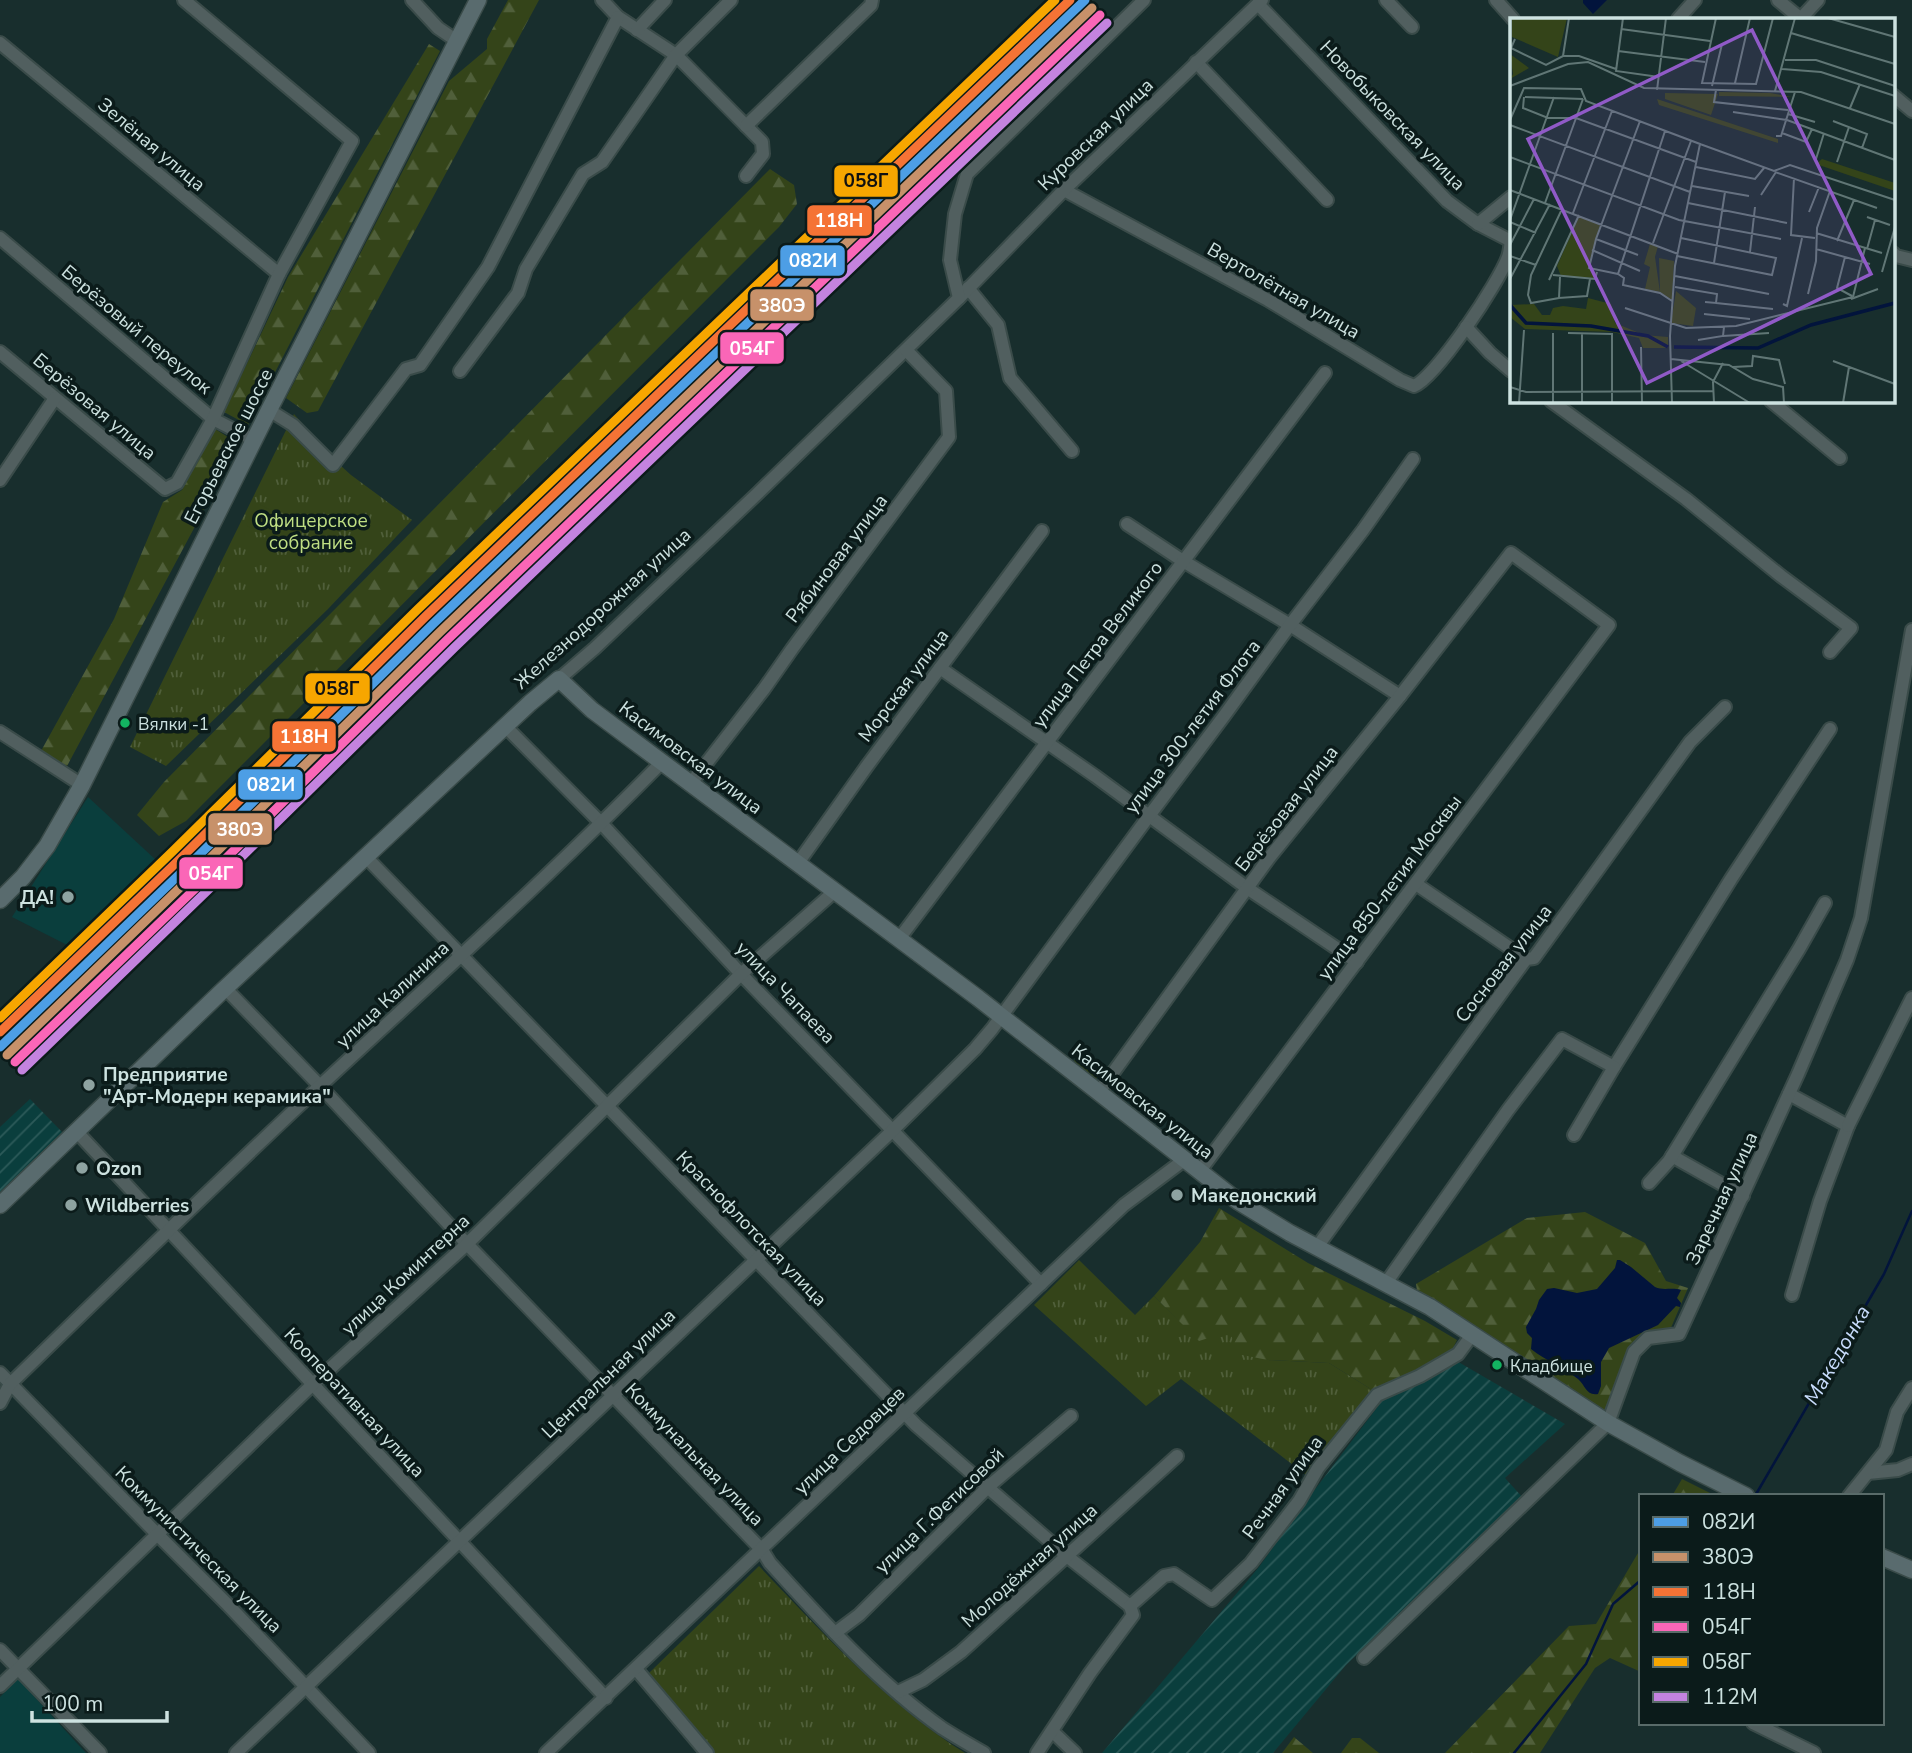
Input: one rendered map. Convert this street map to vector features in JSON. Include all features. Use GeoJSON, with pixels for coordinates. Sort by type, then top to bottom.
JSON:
{"type":"FeatureCollection","features":[{"type":"Feature","properties":{"kind":"main road","name":"Егорьевское шоссе"},"geometry":{"type":"LineString","coordinates":[[0,900],[23,877],[47,845],[82,785],[478,0]]}},
{"type":"Feature","properties":{"kind":"main road","name":"Железнодорожная улица"},"geometry":{"type":"LineString","coordinates":[[0,1205],[225,988],[505,726],[559,679]]}},
{"type":"Feature","properties":{"kind":"main road","name":"Касимовская улица"},"geometry":{"type":"LineString","coordinates":[[559,679],[593,710],[1002,1016],[1256,1214],[1430,1307],[1608,1423],[1742,1494]]}},
{"type":"Feature","properties":{"kind":"main road"},"geometry":{"type":"LineString","coordinates":[[1884,1558],[1912,1570]]}},
{"type":"Feature","properties":{"kind":"street"},"geometry":{"type":"LineString","coordinates":[[184,0],[352,141],[279,274],[213,419]]}},
{"type":"Feature","properties":{"kind":"street"},"geometry":{"type":"LineString","coordinates":[[412,0],[428,20],[457,41]]}},
{"type":"Feature","properties":{"kind":"street"},"geometry":{"type":"LineString","coordinates":[[602,0],[618,17],[676,55],[762,142],[763,154],[746,176]]}},
{"type":"Feature","properties":{"kind":"street"},"geometry":{"type":"LineString","coordinates":[[637,30],[666,0]]}},
{"type":"Feature","properties":{"kind":"street"},"geometry":{"type":"LineString","coordinates":[[460,371],[519,293],[526,269],[583,174],[602,162],[676,55],[731,0]]}},
{"type":"Feature","properties":{"kind":"street"},"geometry":{"type":"LineString","coordinates":[[746,126],[871,5],[872,0]]}},
{"type":"Feature","properties":{"kind":"street"},"geometry":{"type":"LineString","coordinates":[[959,298],[950,260],[955,214],[968,174],[1144,0]]}},
{"type":"Feature","properties":{"kind":"street"},"geometry":{"type":"LineString","coordinates":[[1386,0],[1412,27]]}},
{"type":"Feature","properties":{"kind":"street"},"geometry":{"type":"LineString","coordinates":[[1496,0],[1512,18]]}},
{"type":"Feature","properties":{"kind":"street"},"geometry":{"type":"LineString","coordinates":[[1679,18],[1695,0]]}},
{"type":"Feature","properties":{"kind":"street"},"geometry":{"type":"LineString","coordinates":[[1779,0],[1802,18]]}},
{"type":"Feature","properties":{"kind":"street"},"geometry":{"type":"LineString","coordinates":[[1803,18],[1818,0]]}},
{"type":"Feature","properties":{"kind":"street","name":"Куровская улица"},"geometry":{"type":"LineString","coordinates":[[959,298],[1064,190],[1260,2]]}},
{"type":"Feature","properties":{"kind":"street","name":"Новобыковская улица"},"geometry":{"type":"LineString","coordinates":[[1260,2],[1447,201],[1479,224],[1510,240]]}},
{"type":"Feature","properties":{"kind":"street"},"geometry":{"type":"LineString","coordinates":[[269,410],[293,425],[333,465],[406,369],[421,365],[488,267],[618,17]]}},
{"type":"Feature","properties":{"kind":"street","name":"Зелёная улица"},"geometry":{"type":"LineString","coordinates":[[0,44],[279,274]]}},
{"type":"Feature","properties":{"kind":"street"},"geometry":{"type":"LineString","coordinates":[[1196,62],[1327,200]]}},
{"type":"Feature","properties":{"kind":"street"},"geometry":{"type":"LineString","coordinates":[[1895,97],[1912,111]]}},
{"type":"Feature","properties":{"kind":"street","name":"Вертолётная улица"},"geometry":{"type":"LineString","coordinates":[[1064,190],[1268,300],[1400,380],[1415,386],[1474,317],[1509,256],[1510,248]]}},
{"type":"Feature","properties":{"kind":"street"},"geometry":{"type":"LineString","coordinates":[[1479,224],[1510,198]]}},
{"type":"Feature","properties":{"kind":"street","name":"Берёзовый переулок"},"geometry":{"type":"LineString","coordinates":[[0,238],[213,419],[254,440]]}},
{"type":"Feature","properties":{"kind":"street"},"geometry":{"type":"LineString","coordinates":[[1895,255],[1912,260]]}},
{"type":"Feature","properties":{"kind":"street"},"geometry":{"type":"LineString","coordinates":[[968,288],[998,325],[1010,378],[1072,451]]}},
{"type":"Feature","properties":{"kind":"street","name":"Железнодорожная улица"},"geometry":{"type":"LineString","coordinates":[[559,679],[758,493],[959,298]]}},
{"type":"Feature","properties":{"kind":"street"},"geometry":{"type":"LineString","coordinates":[[1466,327],[1510,370]]}},
{"type":"Feature","properties":{"kind":"street","name":"Рябиновая улица"},"geometry":{"type":"LineString","coordinates":[[691,783],[764,689],[949,437],[946,391],[906,350]]}},
{"type":"Feature","properties":{"kind":"street","name":"Берёзовая улица"},"geometry":{"type":"LineString","coordinates":[[0,352],[165,489],[177,483],[213,419]]}},
{"type":"Feature","properties":{"kind":"street","name":"улица Петра Великого"},"geometry":{"type":"LineString","coordinates":[[899,939],[1325,373]]}},
{"type":"Feature","properties":{"kind":"street"},"geometry":{"type":"LineString","coordinates":[[0,480],[55,398]]}},
{"type":"Feature","properties":{"kind":"street"},"geometry":{"type":"LineString","coordinates":[[1552,402],[1686,499],[1781,576],[1851,628],[1830,652]]}},
{"type":"Feature","properties":{"kind":"street"},"geometry":{"type":"LineString","coordinates":[[1773,402],[1840,458]]}},
{"type":"Feature","properties":{"kind":"street","name":"улица 300-летия Флота"},"geometry":{"type":"LineString","coordinates":[[1002,1016],[1413,459]]}},
{"type":"Feature","properties":{"kind":"street"},"geometry":{"type":"LineString","coordinates":[[1127,524],[1400,696]]}},
{"type":"Feature","properties":{"kind":"street","name":"Морская улица"},"geometry":{"type":"LineString","coordinates":[[798,863],[1042,531]]}},
{"type":"Feature","properties":{"kind":"street","name":"Берёзовая улица"},"geometry":{"type":"LineString","coordinates":[[1099,1092],[1269,858],[1511,553],[1609,625]]}},
{"type":"Feature","properties":{"kind":"street","name":"улица 850-летия Москвы"},"geometry":{"type":"LineString","coordinates":[[1199,1172],[1609,625]]}},
{"type":"Feature","properties":{"kind":"street","name":"Заречная улица"},"geometry":{"type":"LineString","coordinates":[[1364,1658],[1608,1423],[1634,1352],[1648,1338],[1679,1334],[1789,1094],[1847,960],[1861,918],[1912,629]]}},
{"type":"Feature","properties":{"kind":"street"},"geometry":{"type":"LineString","coordinates":[[940,668],[1247,888],[1357,962]]}},
{"type":"Feature","properties":{"kind":"street","name":"Сосновая улица"},"geometry":{"type":"LineString","coordinates":[[1317,1247],[1526,959],[1534,958],[1690,742],[1725,707]]}},
{"type":"Feature","properties":{"kind":"street","name":"улица Чапаева"},"geometry":{"type":"LineString","coordinates":[[505,726],[1041,1284]]}},
{"type":"Feature","properties":{"kind":"street"},"geometry":{"type":"LineString","coordinates":[[1574,1135],[1731,879],[1830,729]]}},
{"type":"Feature","properties":{"kind":"street"},"geometry":{"type":"LineString","coordinates":[[2,738],[82,785]]}},
{"type":"Feature","properties":{"kind":"street","name":"улица Калинина"},"geometry":{"type":"LineString","coordinates":[[0,1403],[10,1384],[169,1230],[461,957],[662,762]]}},
{"type":"Feature","properties":{"kind":"street","name":"Краснофлотская улица"},"geometry":{"type":"LineString","coordinates":[[366,858],[916,1425],[1068,1557],[1130,1605]]}},
{"type":"Feature","properties":{"kind":"street"},"geometry":{"type":"LineString","coordinates":[[1416,884],[1526,959]]}},
{"type":"Feature","properties":{"kind":"street","name":"улица Коминтерна"},"geometry":{"type":"LineString","coordinates":[[0,1686],[312,1385],[467,1244],[741,974],[835,891]]}},
{"type":"Feature","properties":{"kind":"street"},"geometry":{"type":"LineString","coordinates":[[1649,1183],[1672,1156],[1825,903]]}},
{"type":"Feature","properties":{"kind":"street","name":"Коммунальная улица"},"geometry":{"type":"LineString","coordinates":[[225,988],[762,1550],[770,1563],[835,1633],[898,1692],[943,1728],[984,1753]]}},
{"type":"Feature","properties":{"kind":"street"},"geometry":{"type":"LineString","coordinates":[[1792,1295],[1820,1201],[1848,1126],[1912,998]]}},
{"type":"Feature","properties":{"kind":"street","name":"Центральная улица"},"geometry":{"type":"LineString","coordinates":[[236,1753],[892,1131],[976,1048],[1002,1016]]}},
{"type":"Feature","properties":{"kind":"street"},"geometry":{"type":"LineString","coordinates":[[1386,1283],[1508,1110],[1562,1039],[1614,1068]]}},
{"type":"Feature","properties":{"kind":"street"},"geometry":{"type":"LineString","coordinates":[[1789,1094],[1848,1126]]}},
{"type":"Feature","properties":{"kind":"street","name":"Кооперативная улица"},"geometry":{"type":"LineString","coordinates":[[77,1132],[606,1698]]}},
{"type":"Feature","properties":{"kind":"street"},"geometry":{"type":"LineString","coordinates":[[1672,1156],[1743,1196]]}},
{"type":"Feature","properties":{"kind":"street","name":"улица Седовцев"},"geometry":{"type":"LineString","coordinates":[[546,1753],[1124,1205],[1184,1160]]}},
{"type":"Feature","properties":{"kind":"street","name":"Речная улица"},"geometry":{"type":"LineString","coordinates":[[1037,1753],[1090,1673],[1133,1615],[1130,1605],[1164,1576],[1174,1574],[1212,1600],[1251,1563],[1299,1501],[1318,1468],[1377,1395],[1420,1376],[1458,1354],[1472,1335]]}},
{"type":"Feature","properties":{"kind":"street","name":"Коммунистическая улица"},"geometry":{"type":"LineString","coordinates":[[0,1373],[369,1753]]}},
{"type":"Feature","properties":{"kind":"street"},"geometry":{"type":"LineString","coordinates":[[1851,1494],[1886,1450],[1897,1412],[1912,1388]]}},
{"type":"Feature","properties":{"kind":"street","name":"улица Г.Фетисовой"},"geometry":{"type":"LineString","coordinates":[[835,1633],[859,1615],[988,1487],[1071,1416]]}},
{"type":"Feature","properties":{"kind":"street","name":"Молодёжная улица"},"geometry":{"type":"LineString","coordinates":[[898,1692],[923,1681],[961,1652],[1177,1456]]}},
{"type":"Feature","properties":{"kind":"street"},"geometry":{"type":"LineString","coordinates":[[1868,1472],[1898,1470],[1912,1464]]}},
{"type":"Feature","properties":{"kind":"street"},"geometry":{"type":"LineString","coordinates":[[0,1650],[100,1753]]}},
{"type":"Feature","properties":{"kind":"street"},"geometry":{"type":"LineString","coordinates":[[636,1669],[707,1753]]}},
{"type":"Feature","properties":{"kind":"street"},"geometry":{"type":"LineString","coordinates":[[1757,1725],[1814,1753]]}},
{"type":"Feature","properties":{"kind":"street"},"geometry":{"type":"LineString","coordinates":[[1052,1731],[1075,1753]]}},
{"type":"Feature","properties":{"kind":"shaded area"},"geometry":{"type":"Polygon","coordinates":[[[88,797],[157,861],[71,947],[12,917],[88,797]]]}},
{"type":"Feature","properties":{"kind":"shaded area"},"geometry":{"type":"Polygon","coordinates":[[[30,1099],[64,1134],[0,1194],[0,1127],[30,1099]]]}},
{"type":"Feature","properties":{"kind":"shaded area"},"geometry":{"type":"Polygon","coordinates":[[[1455,1360],[1565,1424],[1505,1478],[1524,1499],[1438,1576],[1346,1665],[1273,1753],[1102,1753],[1259,1567],[1385,1397],[1455,1360]]]}},
{"type":"Feature","properties":{"kind":"shaded area"},"geometry":{"type":"Polygon","coordinates":[[[18,1679],[86,1753],[0,1753],[0,1697],[18,1679]]]}},
{"type":"Feature","properties":{"kind":"green space"},"geometry":{"type":"Polygon","coordinates":[[[508,0],[539,0],[318,411],[307,413],[286,398],[449,81],[487,49],[487,39],[508,0]]]}},
{"type":"Feature","properties":{"kind":"green space"},"geometry":{"type":"Polygon","coordinates":[[[429,44],[440,51],[248,425],[224,412],[288,277],[429,44]]]}},
{"type":"Feature","properties":{"kind":"green space"},"geometry":{"type":"Polygon","coordinates":[[[770,169],[794,185],[797,204],[779,227],[186,821],[159,836],[137,815],[164,782],[770,169]]]}},
{"type":"Feature","properties":{"kind":"green space","name":"Офицерское собрание"},"geometry":{"type":"Polygon","coordinates":[[[294,414],[330,456],[351,475],[412,520],[328,609],[166,766],[130,747],[294,414]]]}},
{"type":"Feature","properties":{"kind":"green space"},"geometry":{"type":"Polygon","coordinates":[[[215,429],[239,444],[66,768],[41,751],[114,619],[163,502],[182,490],[215,429]]]}},
{"type":"Feature","properties":{"kind":"green space"},"geometry":{"type":"Polygon","coordinates":[[[257,503],[299,525],[288,547],[246,525],[257,503]]]}},
{"type":"Feature","properties":{"kind":"green space"},"geometry":{"type":"Polygon","coordinates":[[[1082,1051],[1104,1069],[1096,1079],[1074,1061],[1082,1051]]]}},
{"type":"Feature","properties":{"kind":"green space"},"geometry":{"type":"Polygon","coordinates":[[[1219,1208],[1308,1263],[1425,1321],[1457,1340],[1451,1352],[1374,1391],[1329,1363],[1268,1360],[1237,1354],[1230,1331],[1199,1341],[1154,1296],[1200,1242],[1219,1208]]]}},
{"type":"Feature","properties":{"kind":"green space"},"geometry":{"type":"Polygon","coordinates":[[[1585,1212],[1645,1243],[1666,1281],[1688,1288],[1670,1330],[1649,1333],[1628,1349],[1606,1416],[1417,1291],[1416,1284],[1527,1218],[1585,1212]]]}},
{"type":"Feature","properties":{"kind":"green space"},"geometry":{"type":"Polygon","coordinates":[[[1079,1260],[1135,1315],[1154,1296],[1199,1340],[1230,1330],[1268,1360],[1329,1363],[1374,1391],[1330,1441],[1306,1475],[1181,1379],[1146,1406],[1034,1305],[1079,1260]]]}},
{"type":"Feature","properties":{"kind":"green space"},"geometry":{"type":"Polygon","coordinates":[[[1682,1479],[1712,1494],[1673,1494],[1682,1479]]]}},
{"type":"Feature","properties":{"kind":"green space"},"geometry":{"type":"Polygon","coordinates":[[[1639,1551],[1639,1671],[1610,1658],[1595,1668],[1540,1753],[1445,1753],[1569,1626],[1596,1624],[1639,1551]]]}},
{"type":"Feature","properties":{"kind":"green space"},"geometry":{"type":"Polygon","coordinates":[[[759,1566],[882,1690],[965,1753],[714,1753],[649,1673],[759,1566]]]}},
{"type":"Feature","properties":{"kind":"green space"},"geometry":{"type":"Polygon","coordinates":[[[1294,1737],[1313,1753],[1282,1753],[1294,1737]]]}},
{"type":"Feature","properties":{"kind":"green space"},"geometry":{"type":"Polygon","coordinates":[[[1352,1738],[1360,1738],[1379,1753],[1341,1753],[1352,1738]]]}},
{"type":"Feature","properties":{"kind":"water"},"geometry":{"type":"Polygon","coordinates":[[[1583,0],[1607,0],[1593,14],[1583,0]]]}},
{"type":"Feature","properties":{"kind":"water"},"geometry":{"type":"Polygon","coordinates":[[[1617,1260],[1631,1267],[1655,1287],[1681,1290],[1677,1298],[1681,1303],[1680,1307],[1676,1306],[1658,1325],[1609,1348],[1601,1362],[1601,1386],[1598,1394],[1594,1394],[1572,1375],[1531,1349],[1532,1338],[1526,1327],[1547,1289],[1577,1293],[1597,1289],[1615,1268],[1617,1260]]]}},
{"type":"Feature","properties":{"kind":"waterway","name":"Македонка"},"geometry":{"type":"LineString","coordinates":[[1756,1494],[1884,1274],[1912,1211]]}},
{"type":"Feature","properties":{"kind":"waterway","name":"Македонка"},"geometry":{"type":"LineString","coordinates":[[1514,1753],[1586,1664],[1613,1604],[1639,1582]]}},
{"type":"Feature","properties":{"kind":"transit line","name":"058Г"},"geometry":{"type":"LineString","coordinates":[[0,1018],[418,609],[1055,0]]}},
{"type":"Feature","properties":{"kind":"transit line","name":"118Н"},"geometry":{"type":"LineString","coordinates":[[0,1032],[426,616],[1070,0]]}},
{"type":"Feature","properties":{"kind":"transit line","name":"082И"},"geometry":{"type":"LineString","coordinates":[[0,1047],[433,624],[1085,0]]}},
{"type":"Feature","properties":{"kind":"transit line","name":"380Э"},"geometry":{"type":"LineString","coordinates":[[7,1055],[440,632],[1092,8]]}},
{"type":"Feature","properties":{"kind":"transit line","name":"054Г"},"geometry":{"type":"LineString","coordinates":[[15,1062],[448,639],[1100,15]]}},
{"type":"Feature","properties":{"kind":"transit line","name":"112М"},"geometry":{"type":"LineString","coordinates":[[22,1070],[455,647],[1107,23]]}},
{"type":"Feature","properties":{"kind":"place","name":"Вялки -1"},"geometry":{"type":"Point","coordinates":[125,723]}},
{"type":"Feature","properties":{"kind":"place","name":"ДА!"},"geometry":{"type":"Point","coordinates":[68,897]}},
{"type":"Feature","properties":{"kind":"place","name":"Предприятие \"Арт-Модерн керамика\""},"geometry":{"type":"Point","coordinates":[89,1085]}},
{"type":"Feature","properties":{"kind":"place","name":"Ozon"},"geometry":{"type":"Point","coordinates":[82,1168]}},
{"type":"Feature","properties":{"kind":"place","name":"Македонский"},"geometry":{"type":"Point","coordinates":[1177,1195]}},
{"type":"Feature","properties":{"kind":"place","name":"Wildberries"},"geometry":{"type":"Point","coordinates":[71,1205]}},
{"type":"Feature","properties":{"kind":"place","name":"Кладбище"},"geometry":{"type":"Point","coordinates":[1497,1365]}}]}
